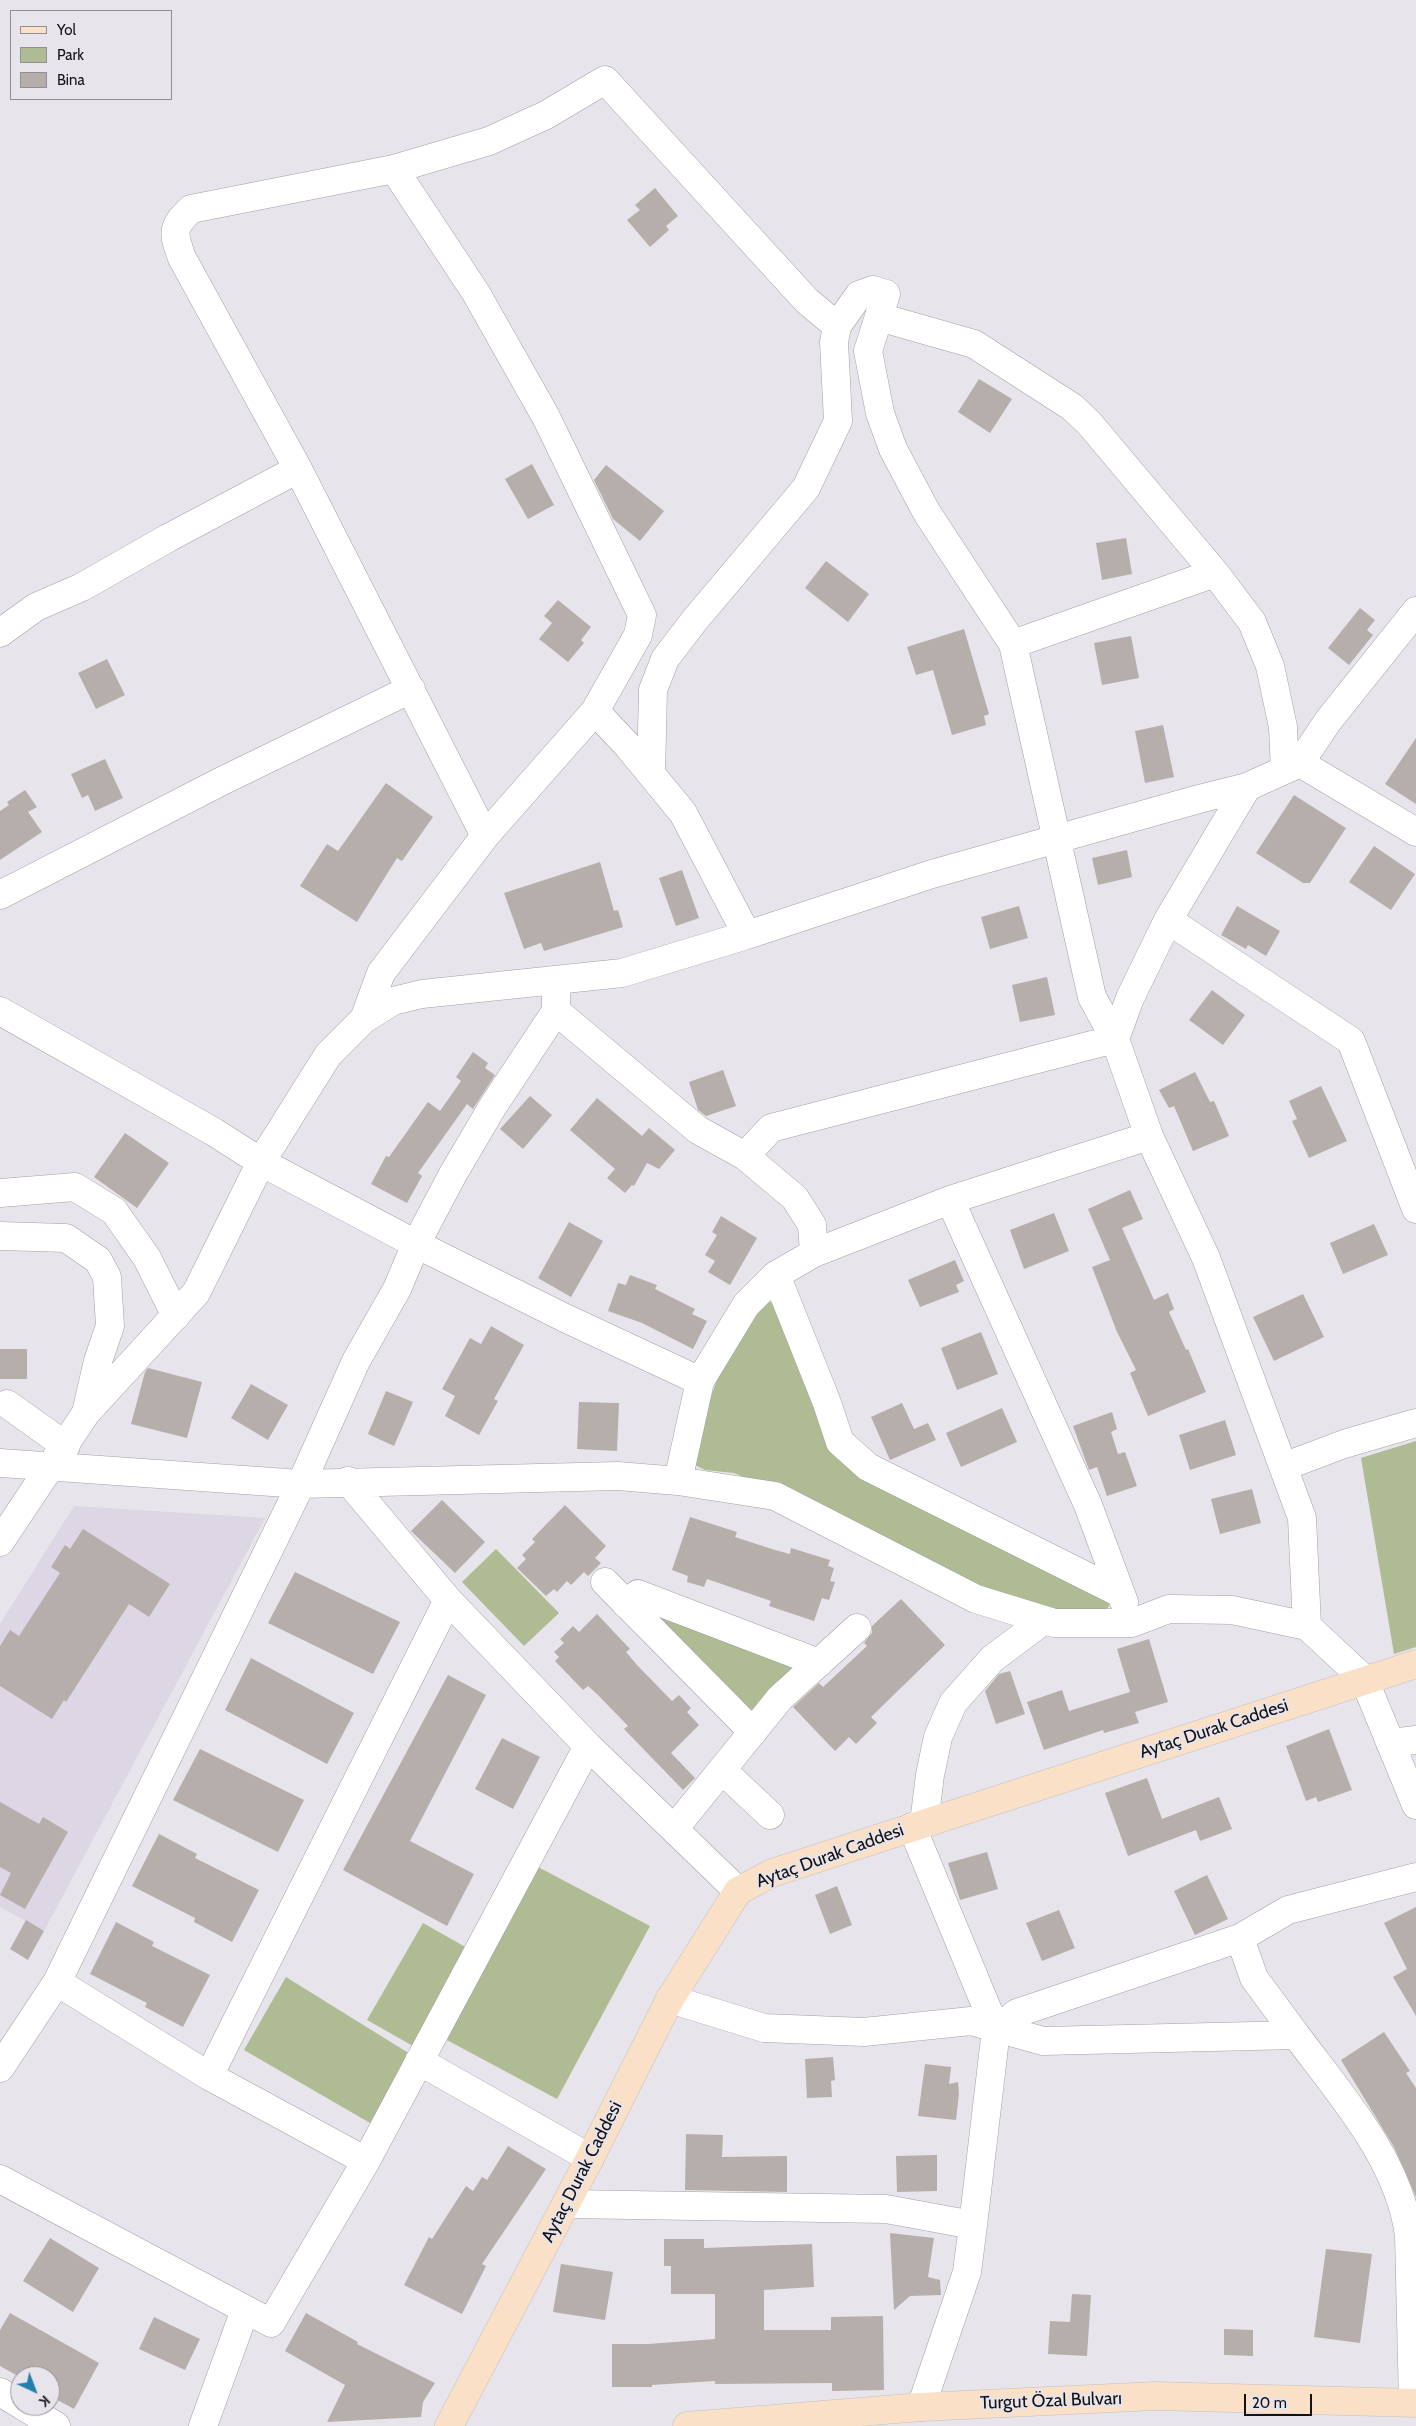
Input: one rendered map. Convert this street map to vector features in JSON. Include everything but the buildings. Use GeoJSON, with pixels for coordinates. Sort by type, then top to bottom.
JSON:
{"type":"FeatureCollection","features":[{"type":"Feature","properties":{"kind":"main road","name":"Aytaç Durak Caddesi"},"geometry":{"type":"LineString","coordinates":[[449,2426],[590,2158],[670,1999],[738,1891],[772,1873],[1416,1664]]}},
{"type":"Feature","properties":{"kind":"main road","name":"Turgut Özal Bulvarı"},"geometry":{"type":"LineString","coordinates":[[686,2426],[921,2407],[1156,2396],[1415,2402]]}},
{"type":"Feature","properties":{"kind":"street"},"geometry":{"type":"LineString","coordinates":[[485,836],[298,469],[182,258],[174,235],[178,221],[191,209],[394,169],[489,141],[546,115],[605,80],[807,301],[837,326]]}},
{"type":"Feature","properties":{"kind":"street"},"geometry":{"type":"LineString","coordinates":[[364,1019],[382,973],[485,836],[595,711],[638,635],[642,615],[546,417],[476,293],[394,169]]}},
{"type":"Feature","properties":{"kind":"street"},"geometry":{"type":"LineString","coordinates":[[651,774],[653,690],[665,659],[694,621],[806,488],[838,421],[834,342],[837,326],[859,295],[873,290],[886,294],[868,351],[880,414],[892,450],[927,513],[1013,644],[1092,997],[1115,1039],[1149,1136],[1206,1258],[1302,1518],[1307,1626]]}},
{"type":"Feature","properties":{"kind":"street"},"geometry":{"type":"LineString","coordinates":[[879,317],[974,344],[1072,407],[1089,423],[1215,573],[1252,622],[1270,666],[1293,766],[1416,832]]}},
{"type":"Feature","properties":{"kind":"street"},"geometry":{"type":"LineString","coordinates":[[0,634],[36,607],[82,587],[168,538],[298,469]]}},
{"type":"Feature","properties":{"kind":"street"},"geometry":{"type":"LineString","coordinates":[[1013,644],[1215,573]]}},
{"type":"Feature","properties":{"kind":"street"},"geometry":{"type":"LineString","coordinates":[[0,1542],[86,1413],[196,1292],[261,1162],[328,1055],[364,1019],[393,1002],[422,994],[622,973],[747,935],[932,874],[1056,838],[1248,787],[1293,766],[1416,612]]}},
{"type":"Feature","properties":{"kind":"street"},"geometry":{"type":"LineString","coordinates":[[0,895],[222,782],[411,689]]}},
{"type":"Feature","properties":{"kind":"street"},"geometry":{"type":"LineString","coordinates":[[595,711],[683,813],[747,935]]}},
{"type":"Feature","properties":{"kind":"street"},"geometry":{"type":"LineString","coordinates":[[1115,1039],[1130,998],[1168,920],[1248,787]]}},
{"type":"Feature","properties":{"kind":"street"},"geometry":{"type":"LineString","coordinates":[[1168,920],[1351,1041],[1416,1209]]}},
{"type":"Feature","properties":{"kind":"street"},"geometry":{"type":"LineString","coordinates":[[0,2068],[57,1982],[301,1484],[356,1361],[397,1289],[416,1244],[453,1174],[483,1123],[556,1011],[556,980]]}},
{"type":"Feature","properties":{"kind":"street"},"geometry":{"type":"LineString","coordinates":[[0,1011],[214,1132],[261,1162],[416,1244],[565,1318],[700,1381]]}},
{"type":"Feature","properties":{"kind":"street"},"geometry":{"type":"LineString","coordinates":[[556,1011],[698,1130],[745,1156],[795,1198],[812,1225],[814,1252]]}},
{"type":"Feature","properties":{"kind":"street"},"geometry":{"type":"LineString","coordinates":[[745,1156],[771,1128],[1115,1039]]}},
{"type":"Feature","properties":{"kind":"street"},"geometry":{"type":"LineString","coordinates":[[678,1482],[700,1381],[746,1305],[776,1276],[814,1252],[950,1200],[1149,1136]]}},
{"type":"Feature","properties":{"kind":"street"},"geometry":{"type":"LineString","coordinates":[[0,1193],[75,1187],[100,1201],[114,1211],[147,1258],[176,1316]]}},
{"type":"Feature","properties":{"kind":"street"},"geometry":{"type":"LineString","coordinates":[[950,1200],[1088,1505],[1132,1623]]}},
{"type":"Feature","properties":{"kind":"street"},"geometry":{"type":"LineString","coordinates":[[0,1236],[66,1238],[98,1260],[107,1277],[110,1326],[98,1361],[86,1413]]}},
{"type":"Feature","properties":{"kind":"street"},"geometry":{"type":"LineString","coordinates":[[776,1276],[827,1403],[840,1442],[868,1467],[1120,1593]]}},
{"type":"Feature","properties":{"kind":"street"},"geometry":{"type":"LineString","coordinates":[[7,1404],[58,1455]]}},
{"type":"Feature","properties":{"kind":"street"},"geometry":{"type":"LineString","coordinates":[[1283,1467],[1344,1444],[1416,1423]]}},
{"type":"Feature","properties":{"kind":"street"},"geometry":{"type":"LineString","coordinates":[[0,1463],[58,1455],[301,1484],[348,1481],[618,1476],[678,1482],[775,1496],[976,1599],[1044,1620],[1054,1622],[1132,1623],[1169,1610],[1232,1610],[1307,1626],[1364,1680],[1403,1742],[1416,1805]]}},
{"type":"Feature","properties":{"kind":"street"},"geometry":{"type":"LineString","coordinates":[[348,1481],[448,1600],[588,1746],[738,1891]]}},
{"type":"Feature","properties":{"kind":"street"},"geometry":{"type":"LineString","coordinates":[[605,1582],[753,1732]]}},
{"type":"Feature","properties":{"kind":"street"},"geometry":{"type":"LineString","coordinates":[[626,1604],[638,1594],[819,1663]]}},
{"type":"Feature","properties":{"kind":"street"},"geometry":{"type":"LineString","coordinates":[[209,2076],[448,1600]]}},
{"type":"Feature","properties":{"kind":"street"},"geometry":{"type":"LineString","coordinates":[[921,2407],[967,2272],[996,2030],[918,1825],[938,1737],[953,1704],[992,1659],[1044,1620]]}},
{"type":"Feature","properties":{"kind":"street"},"geometry":{"type":"LineString","coordinates":[[674,1829],[780,1698],[858,1628]]}},
{"type":"Feature","properties":{"kind":"street"},"geometry":{"type":"LineString","coordinates":[[0,2178],[271,2323],[366,2161],[588,1746]]}},
{"type":"Feature","properties":{"kind":"street"},"geometry":{"type":"LineString","coordinates":[[722,1770],[770,1815]]}},
{"type":"Feature","properties":{"kind":"street"},"geometry":{"type":"LineString","coordinates":[[996,2030],[1017,2013],[1240,1938],[1288,1910],[1416,1876]]}},
{"type":"Feature","properties":{"kind":"street"},"geometry":{"type":"LineString","coordinates":[[1240,1938],[1254,1978],[1362,2123],[1393,2179],[1406,2213],[1409,2236],[1415,2402]]}},
{"type":"Feature","properties":{"kind":"street"},"geometry":{"type":"LineString","coordinates":[[57,1982],[209,2076],[366,2161]]}},
{"type":"Feature","properties":{"kind":"street"},"geometry":{"type":"LineString","coordinates":[[670,1999],[764,2028],[864,2032],[971,2021],[996,2030],[1043,2041],[1296,2035]]}},
{"type":"Feature","properties":{"kind":"street"},"geometry":{"type":"LineString","coordinates":[[419,2062],[590,2158]]}},
{"type":"Feature","properties":{"kind":"street"},"geometry":{"type":"LineString","coordinates":[[566,2204],[886,2209],[973,2226]]}},
{"type":"Feature","properties":{"kind":"street"},"geometry":{"type":"LineString","coordinates":[[203,2426],[245,2310]]}},
{"type":"Feature","properties":{"kind":"street"},"geometry":{"type":"LineString","coordinates":[[40,2416],[56,2426]]}},
{"type":"Feature","properties":{"kind":"shaded area"},"geometry":{"type":"Polygon","coordinates":[[[74,1506],[265,1518],[44,1931],[0,1907],[0,1624],[74,1506]]]}},
{"type":"Feature","properties":{"kind":"green space"},"geometry":{"type":"Polygon","coordinates":[[[767,1300],[781,1309],[820,1421],[1111,1602],[1106,1611],[1070,1614],[984,1596],[776,1490],[734,1473],[705,1470],[695,1465],[692,1448],[728,1350],[767,1300]]]}},
{"type":"Feature","properties":{"kind":"green space"},"geometry":{"type":"Polygon","coordinates":[[[1416,1441],[1416,1647],[1394,1654],[1361,1458],[1416,1441]]]}},
{"type":"Feature","properties":{"kind":"green space"},"geometry":{"type":"Polygon","coordinates":[[[496,1549],[559,1613],[524,1646],[462,1582],[496,1549]]]}},
{"type":"Feature","properties":{"kind":"green space"},"geometry":{"type":"Polygon","coordinates":[[[644,1605],[802,1664],[751,1718],[644,1605]]]}},
{"type":"Feature","properties":{"kind":"green space"},"geometry":{"type":"Polygon","coordinates":[[[538,1867],[650,1926],[557,2099],[445,2039],[538,1867]]]}},
{"type":"Feature","properties":{"kind":"green space"},"geometry":{"type":"Polygon","coordinates":[[[423,1923],[469,1949],[413,2046],[367,2020],[423,1923]]]}},
{"type":"Feature","properties":{"kind":"green space"},"geometry":{"type":"Polygon","coordinates":[[[286,1977],[410,2054],[370,2123],[244,2050],[286,1977]]]}}]}
